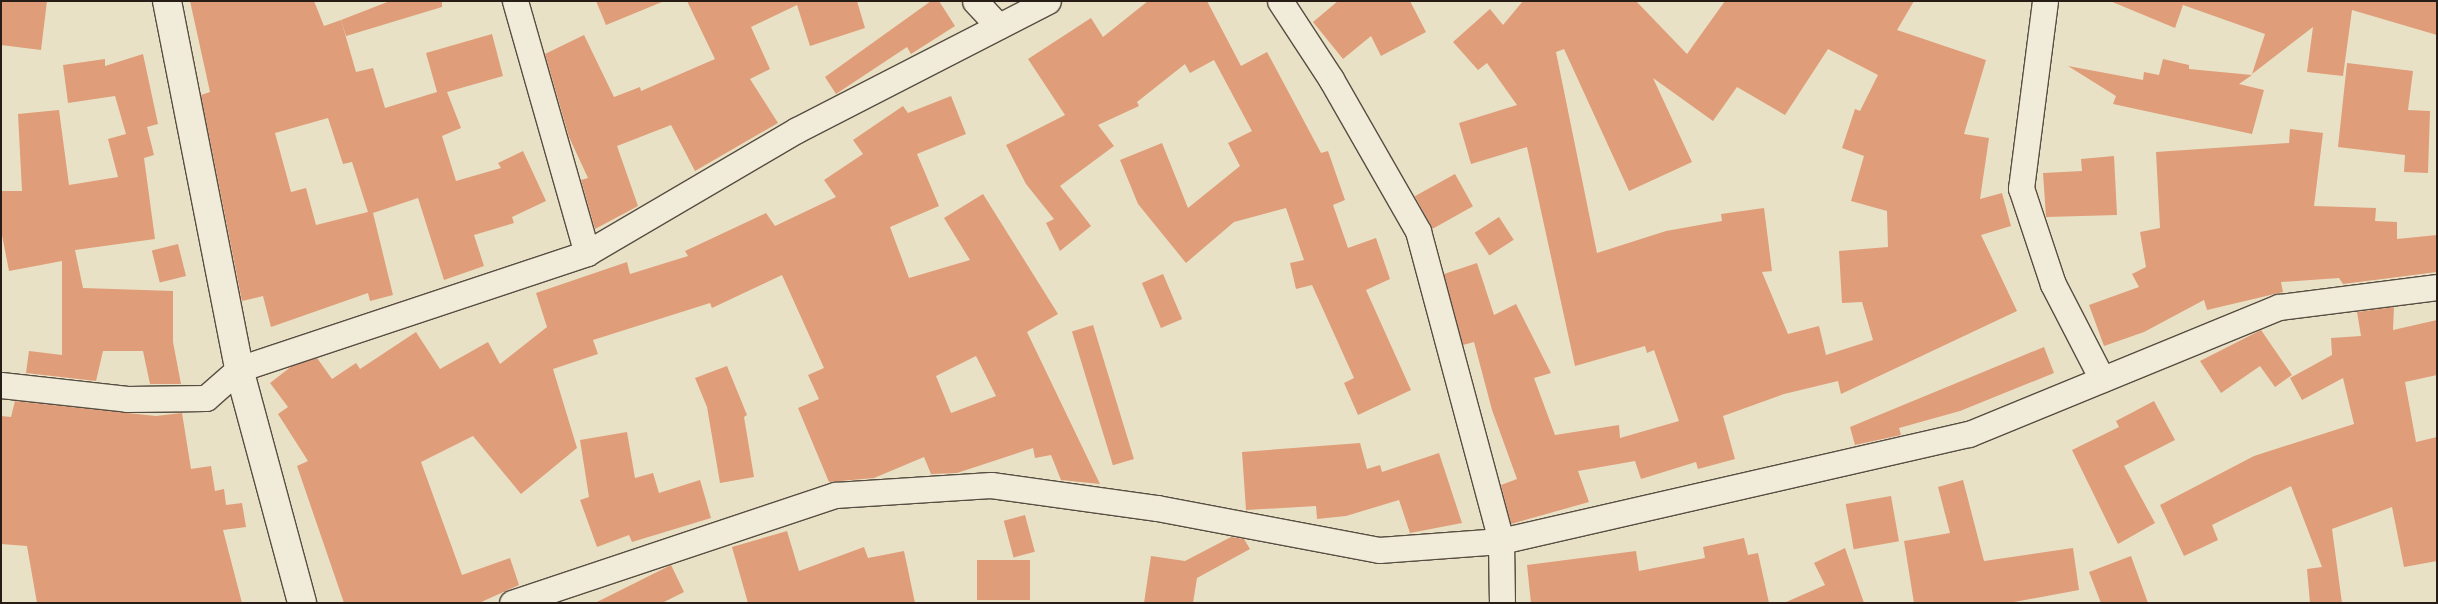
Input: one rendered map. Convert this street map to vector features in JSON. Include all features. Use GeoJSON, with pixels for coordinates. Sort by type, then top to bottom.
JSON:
{"type":"FeatureCollection","features":[{"type":"Feature","properties":{"kind":"street"},"geometry":{"type":"LineString","coordinates":[[167,1],[239,369],[302,603]]}},
{"type":"Feature","properties":{"kind":"street"},"geometry":{"type":"LineString","coordinates":[[515,1],[587,253]]}},
{"type":"Feature","properties":{"kind":"street"},"geometry":{"type":"LineString","coordinates":[[975,1],[998,26]]}},
{"type":"Feature","properties":{"kind":"street"},"geometry":{"type":"LineString","coordinates":[[1,385],[127,399],[206,398],[239,369],[587,253],[797,130],[1048,1]]}},
{"type":"Feature","properties":{"kind":"street"},"geometry":{"type":"LineString","coordinates":[[1280,1],[1331,79],[1418,231],[1501,541],[1502,603]]}},
{"type":"Feature","properties":{"kind":"street"},"geometry":{"type":"LineString","coordinates":[[2045,1],[2021,188],[2052,284],[2102,379]]}},
{"type":"Feature","properties":{"kind":"street"},"geometry":{"type":"LineString","coordinates":[[512,603],[835,495],[991,485],[1157,508],[1379,550],[1501,541],[1969,434],[2279,307],[2437,287]]}},
{"type":"Feature","properties":{"kind":"building"},"geometry":{"type":"Polygon","coordinates":[[[1,1],[47,1],[41,50],[1,45],[1,1]]]}},
{"type":"Feature","properties":{"kind":"building"},"geometry":{"type":"Polygon","coordinates":[[[190,1],[314,1],[324,26],[341,20],[356,72],[373,68],[385,108],[437,92],[426,53],[492,34],[503,76],[447,92],[461,128],[442,136],[456,181],[501,168],[498,163],[523,151],[546,201],[512,217],[514,223],[474,235],[484,266],[444,280],[418,198],[373,213],[393,295],[370,301],[368,293],[271,327],[263,296],[242,301],[201,95],[210,92],[190,1]],[[328,118],[275,133],[291,192],[306,188],[316,225],[368,212],[352,162],[343,164],[328,118]]]}},
{"type":"Feature","properties":{"kind":"building"},"geometry":{"type":"Polygon","coordinates":[[[390,1],[442,1],[442,7],[346,36],[341,20],[390,1]]]}},
{"type":"Feature","properties":{"kind":"building"},"geometry":{"type":"Polygon","coordinates":[[[596,1],[662,1],[662,2],[606,25],[596,1]]]}},
{"type":"Feature","properties":{"kind":"building"},"geometry":{"type":"Polygon","coordinates":[[[687,1],[857,1],[865,28],[810,46],[797,5],[751,27],[770,69],[750,79],[778,123],[695,171],[671,125],[617,146],[638,206],[595,229],[581,180],[588,178],[569,137],[545,54],[584,35],[614,97],[640,87],[641,91],[715,59],[687,1]]]}},
{"type":"Feature","properties":{"kind":"building"},"geometry":{"type":"Polygon","coordinates":[[[931,1],[939,1],[955,26],[911,54],[907,47],[836,94],[825,77],[931,1]]]}},
{"type":"Feature","properties":{"kind":"building"},"geometry":{"type":"Polygon","coordinates":[[[1148,1],[1207,1],[1241,66],[1267,52],[1321,153],[1328,151],[1345,200],[1333,205],[1348,248],[1376,238],[1390,279],[1366,290],[1411,390],[1358,415],[1344,383],[1354,378],[1312,285],[1296,289],[1290,263],[1304,260],[1286,208],[1234,222],[1186,263],[1138,204],[1120,160],[1162,143],[1188,208],[1240,166],[1228,143],[1252,131],[1214,60],[1190,73],[1185,64],[1137,102],[1139,106],[1098,125],[1114,146],[1060,186],[1091,226],[1060,251],[1046,223],[1054,219],[1026,184],[1006,145],[1065,115],[1028,59],[1091,18],[1103,37],[1148,1]]]}},
{"type":"Feature","properties":{"kind":"building"},"geometry":{"type":"Polygon","coordinates":[[[1338,1],[1410,1],[1426,32],[1381,56],[1371,36],[1343,59],[1313,22],[1338,1]]]}},
{"type":"Feature","properties":{"kind":"building"},"geometry":{"type":"Polygon","coordinates":[[[1523,1],[1636,1],[1687,54],[1725,1],[1914,1],[1897,30],[1986,60],[1964,134],[1989,138],[1980,199],[2002,193],[2011,226],[1981,235],[2017,311],[1841,394],[1838,381],[1784,394],[1723,416],[1735,459],[1698,469],[1696,462],[1641,479],[1635,461],[1578,471],[1589,502],[1511,524],[1501,485],[1517,479],[1492,410],[1474,342],[1463,345],[1444,274],[1477,263],[1494,315],[1516,304],[1551,373],[1534,378],[1555,435],[1619,425],[1620,438],[1679,421],[1654,350],[1647,353],[1645,346],[1575,366],[1527,147],[1471,164],[1459,123],[1517,105],[1487,63],[1478,70],[1453,42],[1490,9],[1503,25],[1523,1]],[[1564,49],[1556,52],[1597,253],[1666,231],[1722,221],[1721,214],[1764,208],[1772,271],[1762,272],[1788,334],[1819,326],[1826,355],[1873,340],[1862,302],[1842,303],[1839,251],[1888,247],[1887,211],[1851,201],[1864,156],[1842,148],[1855,109],[1860,111],[1878,75],[1828,49],[1785,115],[1737,87],[1713,121],[1653,78],[1692,162],[1629,191],[1564,49]]]}},
{"type":"Feature","properties":{"kind":"building"},"geometry":{"type":"Polygon","coordinates":[[[2110,1],[2437,1],[2437,35],[2352,10],[2343,76],[2307,72],[2313,27],[2252,74],[2265,34],[2183,5],[2175,28],[2110,1]]]}},
{"type":"Feature","properties":{"kind":"building"},"geometry":{"type":"Polygon","coordinates":[[[143,54],[158,124],[147,127],[154,155],[144,158],[155,239],[75,250],[83,288],[173,291],[173,342],[181,384],[150,384],[143,351],[103,351],[96,381],[26,373],[29,351],[62,355],[62,261],[9,271],[1,230],[1,191],[22,191],[18,114],[59,110],[69,185],[118,177],[108,139],[126,134],[115,96],[68,103],[63,65],[105,59],[105,66],[143,54]]]}},
{"type":"Feature","properties":{"kind":"building"},"geometry":{"type":"Polygon","coordinates":[[[2163,59],[2189,65],[2189,69],[2252,75],[2239,84],[2264,90],[2252,134],[2113,104],[2116,96],[2068,66],[2143,80],[2144,72],[2159,75],[2163,59]]]}},
{"type":"Feature","properties":{"kind":"building"},"geometry":{"type":"Polygon","coordinates":[[[2347,63],[2413,71],[2408,110],[2430,111],[2428,173],[2404,172],[2405,155],[2338,147],[2347,63]]]}},
{"type":"Feature","properties":{"kind":"building"},"geometry":{"type":"Polygon","coordinates":[[[951,96],[966,134],[917,154],[939,206],[890,227],[909,278],[970,260],[944,218],[983,194],[1058,314],[1027,332],[1100,484],[1061,480],[1051,455],[1035,458],[1033,448],[957,473],[931,474],[924,457],[874,478],[829,482],[798,408],[819,399],[808,375],[824,368],[782,275],[712,308],[710,303],[593,340],[598,354],[553,369],[577,448],[521,494],[473,436],[421,462],[462,575],[510,558],[519,585],[479,603],[344,603],[297,466],[308,461],[278,414],[288,407],[270,383],[292,366],[317,358],[332,379],[356,363],[360,369],[416,332],[440,369],[488,342],[500,364],[547,327],[536,293],[627,262],[630,274],[688,256],[685,251],[766,213],[775,226],[836,197],[824,180],[863,154],[853,140],[903,106],[908,113],[951,96]],[[976,356],[936,376],[951,413],[996,396],[976,356]]]}},
{"type":"Feature","properties":{"kind":"building"},"geometry":{"type":"Polygon","coordinates":[[[2290,129],[2323,133],[2314,206],[2376,208],[2375,221],[2397,222],[2397,239],[2437,235],[2437,272],[2343,284],[2339,278],[2281,282],[2283,292],[2207,310],[2204,300],[2144,332],[2104,346],[2089,305],[2139,287],[2132,274],[2146,267],[2140,232],[2160,228],[2156,152],[2289,143],[2290,129]]]}},
{"type":"Feature","properties":{"kind":"building"},"geometry":{"type":"Polygon","coordinates":[[[2114,156],[2117,215],[2046,217],[2043,173],[2082,171],[2081,159],[2114,156]]]}},
{"type":"Feature","properties":{"kind":"building"},"geometry":{"type":"Polygon","coordinates":[[[1455,174],[1473,206],[1433,229],[1415,196],[1455,174]]]}},
{"type":"Feature","properties":{"kind":"building"},"geometry":{"type":"Polygon","coordinates":[[[1499,217],[1514,240],[1489,255],[1475,233],[1499,217]]]}},
{"type":"Feature","properties":{"kind":"building"},"geometry":{"type":"Polygon","coordinates":[[[178,244],[186,276],[160,283],[152,251],[178,244]]]}},
{"type":"Feature","properties":{"kind":"building"},"geometry":{"type":"Polygon","coordinates":[[[1163,274],[1182,319],[1161,328],[1142,283],[1163,274]]]}},
{"type":"Feature","properties":{"kind":"building"},"geometry":{"type":"Polygon","coordinates":[[[2394,307],[2393,330],[2437,320],[2437,375],[2405,382],[2416,442],[2437,437],[2437,561],[2404,567],[2392,507],[2332,529],[2342,603],[2310,603],[2307,569],[2322,567],[2291,486],[2212,525],[2218,540],[2184,556],[2160,505],[2254,456],[2354,424],[2343,378],[2302,400],[2290,378],[2332,355],[2331,338],[2361,336],[2357,312],[2394,307]]]}},
{"type":"Feature","properties":{"kind":"building"},"geometry":{"type":"Polygon","coordinates":[[[1093,325],[1134,459],[1113,465],[1072,331],[1093,325]]]}},
{"type":"Feature","properties":{"kind":"building"},"geometry":{"type":"Polygon","coordinates":[[[2261,330],[2292,375],[2275,387],[2260,366],[2221,393],[2200,361],[2261,330]]]}},
{"type":"Feature","properties":{"kind":"building"},"geometry":{"type":"Polygon","coordinates":[[[2044,347],[2054,373],[1960,411],[1899,428],[1901,435],[1855,445],[1850,427],[2044,347]]]}},
{"type":"Feature","properties":{"kind":"building"},"geometry":{"type":"Polygon","coordinates":[[[727,366],[747,415],[744,417],[754,477],[720,483],[707,407],[695,378],[727,366]]]}},
{"type":"Feature","properties":{"kind":"building"},"geometry":{"type":"Polygon","coordinates":[[[15,401],[156,416],[182,413],[191,469],[211,466],[215,491],[224,489],[226,505],[242,503],[246,527],[223,530],[242,603],[37,603],[27,546],[1,544],[1,416],[11,417],[15,401]]]}},
{"type":"Feature","properties":{"kind":"building"},"geometry":{"type":"Polygon","coordinates":[[[2154,401],[2175,440],[2124,466],[2155,523],[2118,544],[2072,450],[2119,427],[2116,421],[2154,401]]]}},
{"type":"Feature","properties":{"kind":"building"},"geometry":{"type":"Polygon","coordinates":[[[627,432],[635,478],[653,473],[659,493],[700,480],[711,518],[632,542],[629,535],[597,547],[580,500],[589,497],[580,440],[627,432]]]}},
{"type":"Feature","properties":{"kind":"building"},"geometry":{"type":"Polygon","coordinates":[[[1360,443],[1367,469],[1380,465],[1382,472],[1439,453],[1462,523],[1410,533],[1399,500],[1346,516],[1317,519],[1316,506],[1246,510],[1242,452],[1360,443]]]}},
{"type":"Feature","properties":{"kind":"building"},"geometry":{"type":"Polygon","coordinates":[[[1963,480],[1984,561],[2073,548],[2079,590],[2009,603],[1914,603],[1904,541],[1950,533],[1938,487],[1963,480]]]}},
{"type":"Feature","properties":{"kind":"building"},"geometry":{"type":"Polygon","coordinates":[[[1891,496],[1899,541],[1854,549],[1846,504],[1891,496]]]}},
{"type":"Feature","properties":{"kind":"building"},"geometry":{"type":"Polygon","coordinates":[[[1025,515],[1035,552],[1014,557],[1004,521],[1025,515]]]}},
{"type":"Feature","properties":{"kind":"building"},"geometry":{"type":"Polygon","coordinates":[[[787,531],[799,571],[864,547],[868,558],[904,551],[915,603],[748,603],[732,547],[787,531]]]}},
{"type":"Feature","properties":{"kind":"building"},"geometry":{"type":"Polygon","coordinates":[[[1231,537],[1244,539],[1250,549],[1197,578],[1193,603],[1144,603],[1151,556],[1185,561],[1231,537]]]}},
{"type":"Feature","properties":{"kind":"building"},"geometry":{"type":"Polygon","coordinates":[[[1744,538],[1748,555],[1758,553],[1769,603],[1531,603],[1527,565],[1636,551],[1639,571],[1705,558],[1703,547],[1744,538]]]}},
{"type":"Feature","properties":{"kind":"building"},"geometry":{"type":"Polygon","coordinates":[[[1845,548],[1864,603],[1784,603],[1825,585],[1814,563],[1845,548]]]}},
{"type":"Feature","properties":{"kind":"building"},"geometry":{"type":"Polygon","coordinates":[[[2131,556],[2148,603],[2101,603],[2089,572],[2131,556]]]}},
{"type":"Feature","properties":{"kind":"building"},"geometry":{"type":"Polygon","coordinates":[[[977,560],[1030,560],[1030,600],[977,600],[977,560]]]}},
{"type":"Feature","properties":{"kind":"building"},"geometry":{"type":"Polygon","coordinates":[[[671,565],[684,592],[662,603],[595,603],[671,565]]]}}]}
